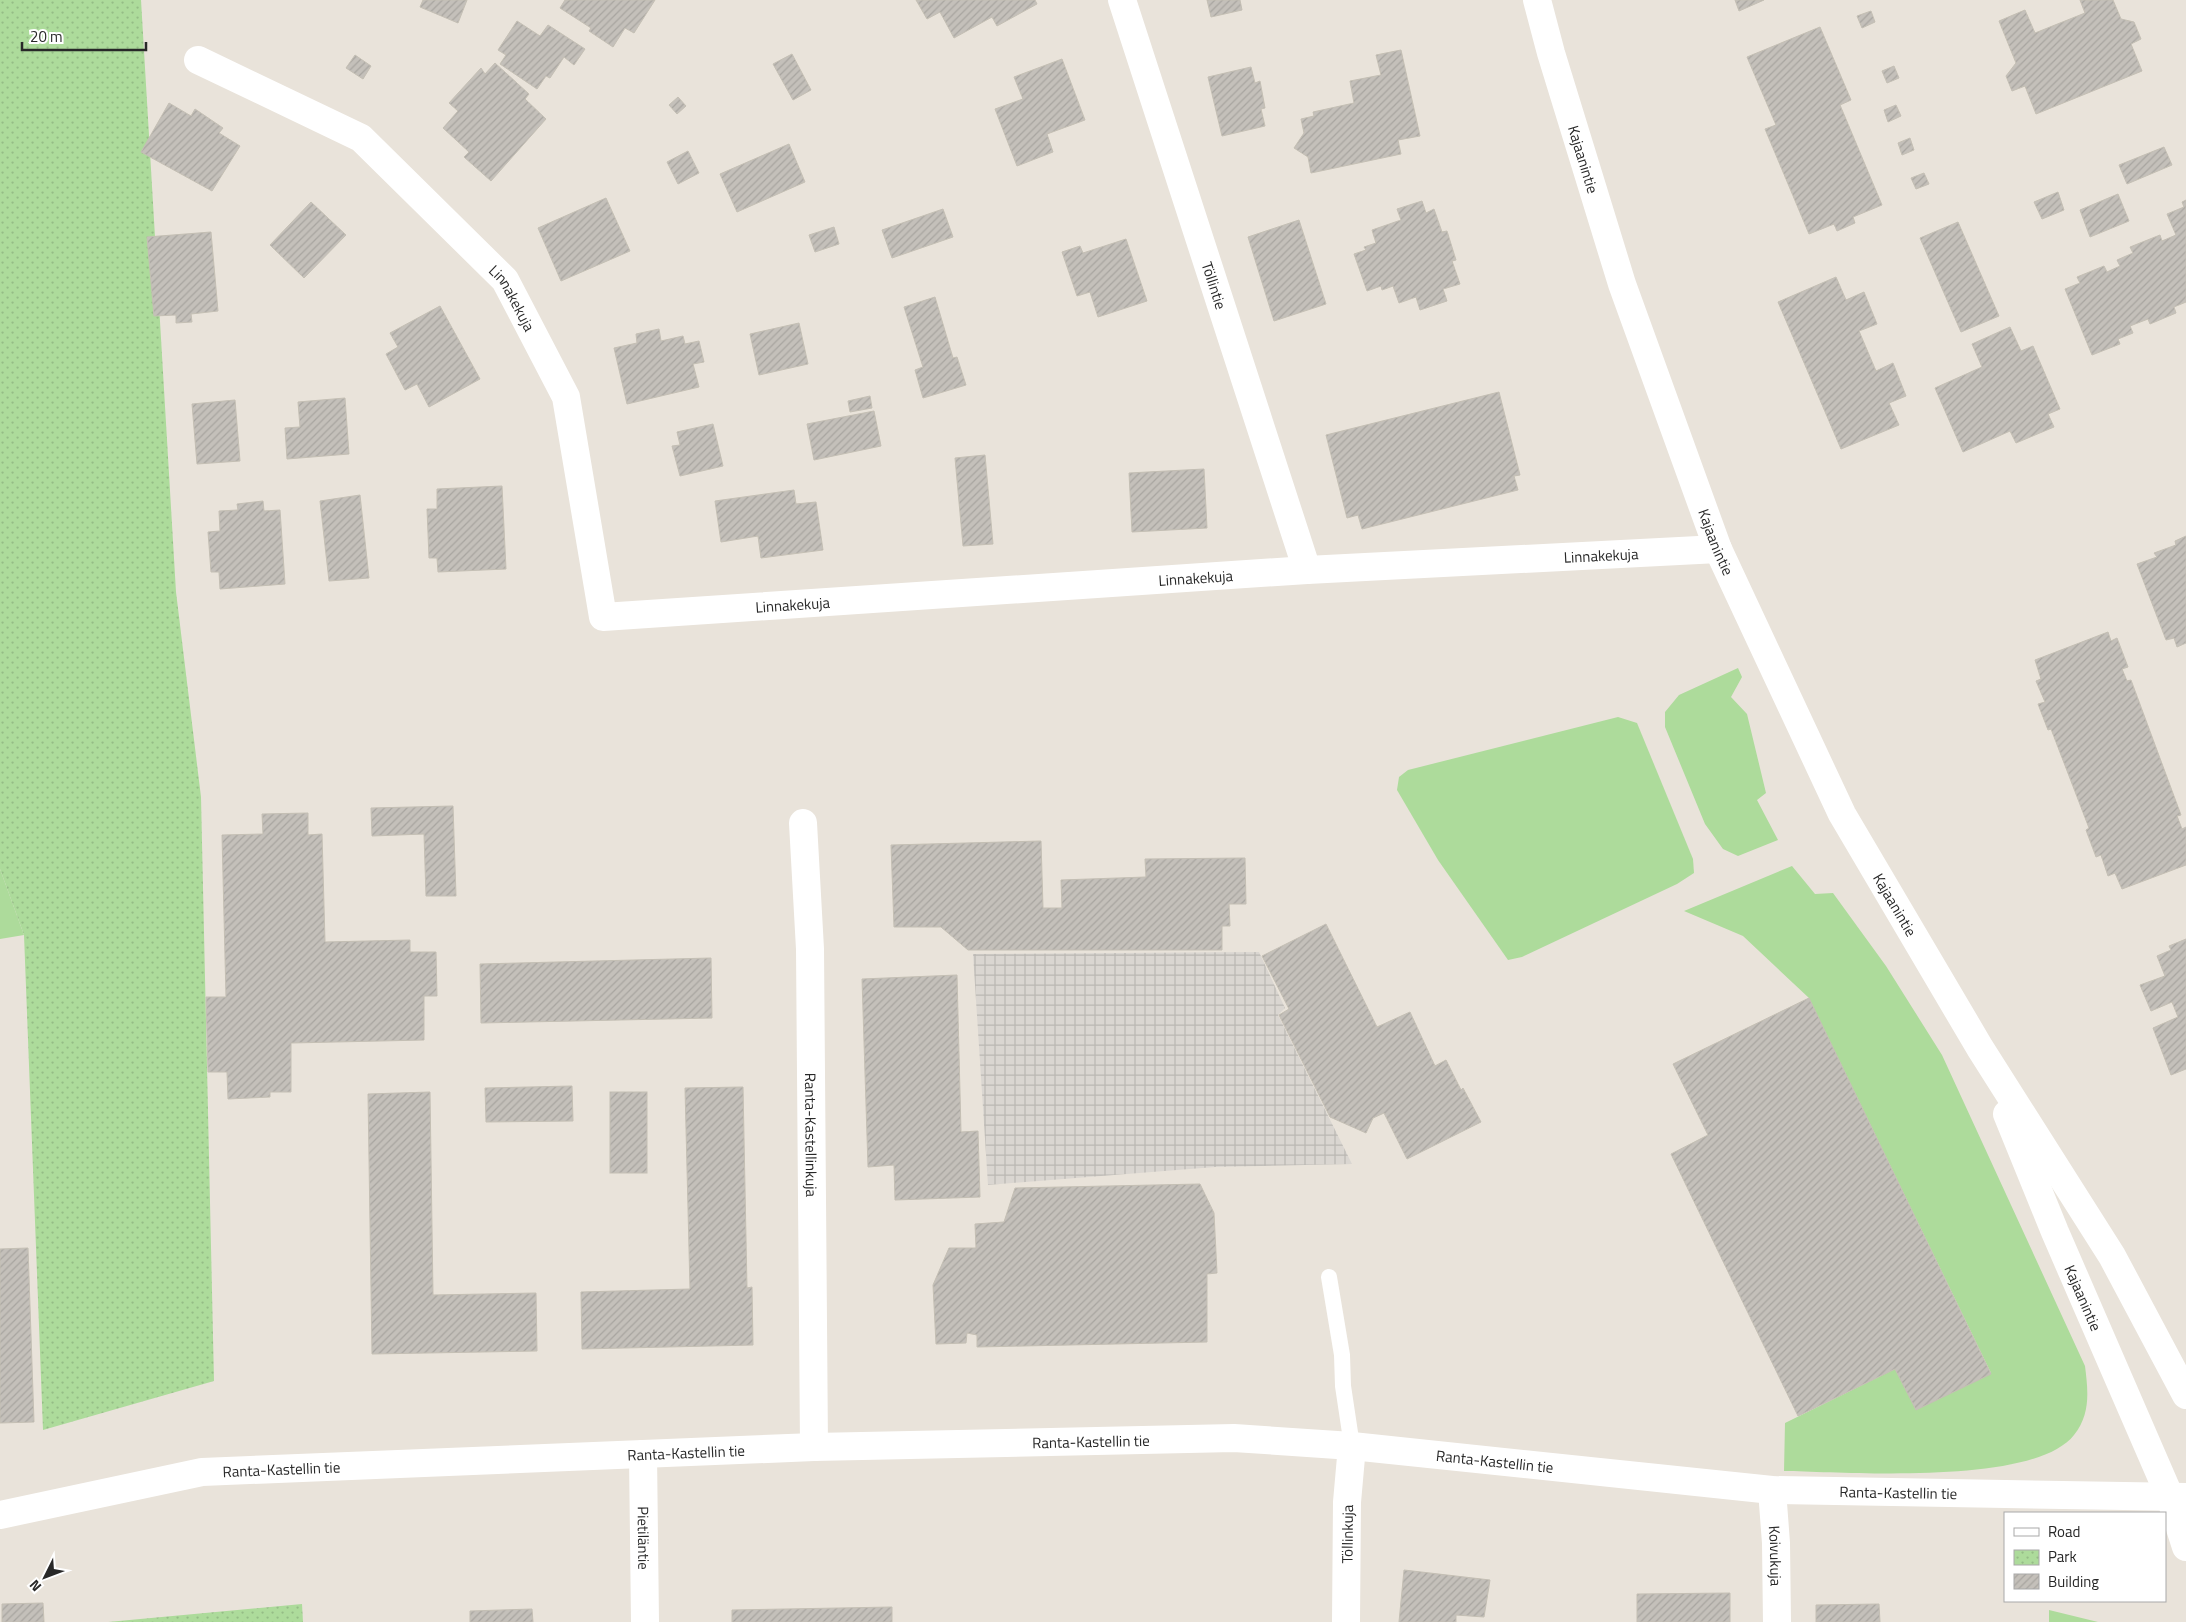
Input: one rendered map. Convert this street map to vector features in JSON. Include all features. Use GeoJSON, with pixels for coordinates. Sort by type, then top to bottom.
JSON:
{"type":"FeatureCollection","features":[{"type":"Feature","properties":{"kind":"street","name":"Töllintie"},"geometry":{"type":"LineString","coordinates":[[1122,0],[1307,570]]}},
{"type":"Feature","properties":{"kind":"street","name":"Kajaanintie"},"geometry":{"type":"LineString","coordinates":[[1537,0],[1550,53],[1622,284],[1718,550],[1842,814],[1980,1048],[2112,1256],[2186,1395]]}},
{"type":"Feature","properties":{"kind":"street","name":"Linnakekuja"},"geometry":{"type":"LineString","coordinates":[[198,60],[361,138],[505,280],[566,396],[603,617],[1307,570],[1718,550]]}},
{"type":"Feature","properties":{"kind":"street","name":"Ranta-Kastellinkuja"},"geometry":{"type":"LineString","coordinates":[[803,823],[810,949],[814,1447]]}},
{"type":"Feature","properties":{"kind":"street","name":"Kajaanintie"},"geometry":{"type":"LineString","coordinates":[[1980,1048],[2055,1232],[2178,1497],[2186,1547]]}},
{"type":"Feature","properties":{"kind":"street","name":"Ranta-Kastellin tie"},"geometry":{"type":"LineString","coordinates":[[0,1515],[202,1472],[814,1447],[1234,1438],[1352,1446],[1772,1490],[2178,1497]]}},
{"type":"Feature","properties":{"kind":"street","name":"Töllinkuja"},"geometry":{"type":"LineString","coordinates":[[1346,1622],[1347,1502],[1352,1446]]}},
{"type":"Feature","properties":{"kind":"street","name":"Pietiläntie"},"geometry":{"type":"LineString","coordinates":[[643,1454],[645,1622]]}},
{"type":"Feature","properties":{"kind":"street","name":"Koivukuja"},"geometry":{"type":"LineString","coordinates":[[1772,1490],[1776,1543],[1778,1622]]}},
{"type":"Feature","properties":{"kind":"lane"},"geometry":{"type":"LineString","coordinates":[[1328,1277],[1342,1355],[1343,1386],[1352,1446]]}},
{"type":"Feature","properties":{"kind":"green space"},"geometry":{"type":"Polygon","coordinates":[[[0,0],[141,0],[176,592],[201,797],[214,1381],[43,1430],[24,935],[0,869],[0,0]]]}},
{"type":"Feature","properties":{"kind":"green space"},"geometry":{"type":"Polygon","coordinates":[[[1738,668],[1742,677],[1731,697],[1747,714],[1766,793],[1757,800],[1778,840],[1738,856],[1723,849],[1705,824],[1665,727],[1665,712],[1679,695],[1738,668]]]}},
{"type":"Feature","properties":{"kind":"green space"},"geometry":{"type":"Polygon","coordinates":[[[1618,717],[1637,723],[1693,859],[1694,873],[1677,884],[1522,957],[1508,960],[1438,860],[1397,790],[1399,777],[1408,770],[1618,717]]]}},
{"type":"Feature","properties":{"kind":"green space"},"geometry":{"type":"Polygon","coordinates":[[[1792,866],[1815,894],[1833,893],[1886,966],[1942,1055],[2085,1366],[2087,1402],[2083,1419],[2074,1435],[2053,1451],[2021,1462],[1982,1469],[1893,1473],[1784,1471],[1785,1423],[1895,1369],[1916,1410],[1991,1373],[1809,998],[1743,936],[1684,911],[1792,866]]]}},
{"type":"Feature","properties":{"kind":"green space"},"geometry":{"type":"Polygon","coordinates":[[[0,869],[24,935],[0,939],[0,869]]]}},
{"type":"Feature","properties":{"kind":"green space"},"geometry":{"type":"Polygon","coordinates":[[[302,1604],[303,1622],[108,1622],[302,1604]]]}},
{"type":"Feature","properties":{"kind":"green space"},"geometry":{"type":"Polygon","coordinates":[[[2049,1610],[2098,1622],[2049,1622],[2049,1610]]]}},
{"type":"Feature","properties":{"kind":"shaded area"},"geometry":{"type":"Polygon","coordinates":[[[1259,952],[1285,1008],[1278,1015],[1352,1164],[1215,1167],[988,1185],[973,954],[1259,952]]]}},
{"type":"Feature","properties":{"kind":"building"},"geometry":{"type":"Polygon","coordinates":[[[423,0],[467,0],[458,23],[420,7],[423,0]]]}},
{"type":"Feature","properties":{"kind":"building"},"geometry":{"type":"Polygon","coordinates":[[[565,0],[655,0],[634,33],[625,28],[613,47],[589,31],[591,28],[560,8],[565,0]]]}},
{"type":"Feature","properties":{"kind":"building"},"geometry":{"type":"Polygon","coordinates":[[[916,0],[1035,0],[1037,4],[997,26],[992,17],[954,38],[940,12],[927,19],[916,0]]]}},
{"type":"Feature","properties":{"kind":"building"},"geometry":{"type":"Polygon","coordinates":[[[1207,0],[1240,0],[1242,10],[1211,17],[1207,0]]]}},
{"type":"Feature","properties":{"kind":"building"},"geometry":{"type":"Polygon","coordinates":[[[1735,0],[1764,0],[1739,11],[1735,0]]]}},
{"type":"Feature","properties":{"kind":"building"},"geometry":{"type":"Polygon","coordinates":[[[2080,0],[2113,0],[2121,19],[2134,22],[2141,39],[2131,44],[2142,71],[2036,114],[2025,86],[2012,91],[2006,76],[2016,63],[1999,21],[2025,10],[2035,33],[2085,13],[2080,0]]]}},
{"type":"Feature","properties":{"kind":"building"},"geometry":{"type":"Polygon","coordinates":[[[1871,11],[1875,22],[1862,28],[1857,16],[1871,11]]]}},
{"type":"Feature","properties":{"kind":"building"},"geometry":{"type":"Polygon","coordinates":[[[517,21],[540,36],[548,25],[585,49],[574,65],[564,57],[550,78],[546,76],[537,89],[500,64],[506,55],[498,50],[517,21]]]}},
{"type":"Feature","properties":{"kind":"building"},"geometry":{"type":"Polygon","coordinates":[[[1820,27],[1851,100],[1840,105],[1882,205],[1853,217],[1855,223],[1837,231],[1834,224],[1809,234],[1765,129],[1776,125],[1747,57],[1820,27]]]}},
{"type":"Feature","properties":{"kind":"building"},"geometry":{"type":"Polygon","coordinates":[[[1401,50],[1420,136],[1398,140],[1401,154],[1311,173],[1308,157],[1294,148],[1304,133],[1301,119],[1314,116],[1313,112],[1354,103],[1350,81],[1381,75],[1376,55],[1401,50]]]}},
{"type":"Feature","properties":{"kind":"building"},"geometry":{"type":"Polygon","coordinates":[[[792,54],[811,90],[793,100],[773,64],[792,54]]]}},
{"type":"Feature","properties":{"kind":"building"},"geometry":{"type":"Polygon","coordinates":[[[355,55],[371,66],[363,79],[346,68],[355,55]]]}},
{"type":"Feature","properties":{"kind":"building"},"geometry":{"type":"Polygon","coordinates":[[[1062,59],[1085,120],[1047,134],[1053,152],[1017,166],[995,109],[1023,99],[1014,77],[1062,59]]]}},
{"type":"Feature","properties":{"kind":"building"},"geometry":{"type":"Polygon","coordinates":[[[495,63],[529,94],[525,99],[546,119],[491,181],[464,157],[469,152],[443,128],[458,111],[449,103],[481,68],[485,74],[495,63]]]}},
{"type":"Feature","properties":{"kind":"building"},"geometry":{"type":"Polygon","coordinates":[[[1894,66],[1899,78],[1887,83],[1882,71],[1894,66]]]}},
{"type":"Feature","properties":{"kind":"building"},"geometry":{"type":"Polygon","coordinates":[[[1251,67],[1255,83],[1260,81],[1265,108],[1261,109],[1265,126],[1222,136],[1208,77],[1251,67]]]}},
{"type":"Feature","properties":{"kind":"building"},"geometry":{"type":"Polygon","coordinates":[[[678,97],[686,106],[677,114],[669,105],[678,97]]]}},
{"type":"Feature","properties":{"kind":"building"},"geometry":{"type":"Polygon","coordinates":[[[169,103],[191,116],[195,109],[223,128],[219,133],[240,146],[212,191],[141,152],[169,103]]]}},
{"type":"Feature","properties":{"kind":"building"},"geometry":{"type":"Polygon","coordinates":[[[1896,105],[1901,116],[1888,122],[1884,110],[1896,105]]]}},
{"type":"Feature","properties":{"kind":"building"},"geometry":{"type":"Polygon","coordinates":[[[1910,138],[1914,150],[1902,155],[1898,143],[1910,138]]]}},
{"type":"Feature","properties":{"kind":"building"},"geometry":{"type":"Polygon","coordinates":[[[789,144],[805,182],[737,212],[720,174],[789,144]]]}},
{"type":"Feature","properties":{"kind":"building"},"geometry":{"type":"Polygon","coordinates":[[[2164,147],[2172,165],[2127,184],[2119,165],[2164,147]]]}},
{"type":"Feature","properties":{"kind":"building"},"geometry":{"type":"Polygon","coordinates":[[[688,151],[699,173],[678,184],[667,162],[688,151]]]}},
{"type":"Feature","properties":{"kind":"building"},"geometry":{"type":"Polygon","coordinates":[[[1924,173],[1929,184],[1916,189],[1911,178],[1924,173]]]}},
{"type":"Feature","properties":{"kind":"building"},"geometry":{"type":"Polygon","coordinates":[[[2058,192],[2064,210],[2042,219],[2034,202],[2058,192]]]}},
{"type":"Feature","properties":{"kind":"building"},"geometry":{"type":"Polygon","coordinates":[[[2118,194],[2129,221],[2090,237],[2080,210],[2118,194]]]}},
{"type":"Feature","properties":{"kind":"building"},"geometry":{"type":"Polygon","coordinates":[[[606,198],[630,251],[561,281],[538,228],[606,198]]]}},
{"type":"Feature","properties":{"kind":"building"},"geometry":{"type":"Polygon","coordinates":[[[2186,200],[2186,302],[2174,307],[2176,313],[2150,324],[2148,319],[2130,326],[2133,333],[2118,339],[2120,344],[2092,355],[2065,289],[2080,283],[2077,277],[2104,266],[2107,272],[2120,266],[2117,260],[2133,253],[2130,247],[2160,235],[2162,241],[2176,235],[2167,214],[2184,207],[2182,202],[2186,200]]]}},
{"type":"Feature","properties":{"kind":"building"},"geometry":{"type":"Polygon","coordinates":[[[1422,201],[1426,213],[1434,209],[1442,232],[1447,231],[1456,260],[1452,261],[1460,284],[1443,289],[1447,301],[1420,310],[1416,297],[1399,303],[1393,286],[1382,290],[1381,286],[1367,291],[1354,254],[1366,250],[1364,247],[1376,243],[1372,230],[1401,220],[1397,209],[1422,201]]]}},
{"type":"Feature","properties":{"kind":"building"},"geometry":{"type":"Polygon","coordinates":[[[311,202],[346,235],[304,278],[270,245],[311,202]]]}},
{"type":"Feature","properties":{"kind":"building"},"geometry":{"type":"Polygon","coordinates":[[[943,209],[953,237],[892,258],[882,230],[943,209]]]}},
{"type":"Feature","properties":{"kind":"building"},"geometry":{"type":"Polygon","coordinates":[[[1299,220],[1326,304],[1274,321],[1248,237],[1299,220]]]}},
{"type":"Feature","properties":{"kind":"building"},"geometry":{"type":"Polygon","coordinates":[[[1958,222],[1999,316],[1961,332],[1920,238],[1958,222]]]}},
{"type":"Feature","properties":{"kind":"building"},"geometry":{"type":"Polygon","coordinates":[[[834,227],[839,244],[815,252],[809,235],[834,227]]]}},
{"type":"Feature","properties":{"kind":"building"},"geometry":{"type":"Polygon","coordinates":[[[211,232],[218,311],[191,314],[192,322],[176,323],[176,315],[154,316],[147,237],[211,232]]]}},
{"type":"Feature","properties":{"kind":"building"},"geometry":{"type":"Polygon","coordinates":[[[1126,239],[1147,301],[1098,317],[1090,292],[1077,296],[1062,252],[1080,246],[1083,253],[1126,239]]]}},
{"type":"Feature","properties":{"kind":"building"},"geometry":{"type":"Polygon","coordinates":[[[1836,277],[1846,300],[1864,292],[1877,324],[1859,331],[1876,371],[1893,363],[1906,396],[1889,403],[1899,425],[1841,449],[1778,302],[1836,277]]]}},
{"type":"Feature","properties":{"kind":"building"},"geometry":{"type":"Polygon","coordinates":[[[935,297],[953,358],[957,357],[966,385],[923,398],[915,370],[923,367],[904,307],[935,297]]]}},
{"type":"Feature","properties":{"kind":"building"},"geometry":{"type":"Polygon","coordinates":[[[440,306],[480,379],[429,407],[417,384],[405,390],[386,354],[398,347],[390,333],[440,306]]]}},
{"type":"Feature","properties":{"kind":"building"},"geometry":{"type":"Polygon","coordinates":[[[799,323],[808,364],[759,375],[750,334],[799,323]]]}},
{"type":"Feature","properties":{"kind":"building"},"geometry":{"type":"Polygon","coordinates":[[[2010,327],[2021,351],[2033,346],[2060,409],[2048,414],[2054,427],[2016,443],[2010,431],[1963,452],[1935,388],[1982,367],[1972,344],[2010,327]]]}},
{"type":"Feature","properties":{"kind":"building"},"geometry":{"type":"Polygon","coordinates":[[[659,329],[661,341],[683,336],[685,344],[699,341],[704,362],[693,364],[699,387],[627,404],[614,348],[637,343],[636,334],[659,329]]]}},
{"type":"Feature","properties":{"kind":"building"},"geometry":{"type":"Polygon","coordinates":[[[1499,392],[1520,475],[1514,476],[1518,490],[1362,529],[1358,515],[1347,518],[1326,435],[1499,392]]]}},
{"type":"Feature","properties":{"kind":"building"},"geometry":{"type":"Polygon","coordinates":[[[870,396],[872,408],[850,412],[848,401],[870,396]]]}},
{"type":"Feature","properties":{"kind":"building"},"geometry":{"type":"Polygon","coordinates":[[[345,398],[349,454],[287,459],[285,428],[300,427],[298,402],[345,398]]]}},
{"type":"Feature","properties":{"kind":"building"},"geometry":{"type":"Polygon","coordinates":[[[235,400],[240,461],[197,464],[192,404],[235,400]]]}},
{"type":"Feature","properties":{"kind":"building"},"geometry":{"type":"Polygon","coordinates":[[[874,411],[881,446],[814,460],[807,424],[874,411]]]}},
{"type":"Feature","properties":{"kind":"building"},"geometry":{"type":"Polygon","coordinates":[[[713,424],[723,466],[680,476],[672,446],[680,445],[677,432],[713,424]]]}},
{"type":"Feature","properties":{"kind":"building"},"geometry":{"type":"Polygon","coordinates":[[[985,455],[993,544],[963,546],[955,458],[985,455]]]}},
{"type":"Feature","properties":{"kind":"building"},"geometry":{"type":"Polygon","coordinates":[[[1204,469],[1207,528],[1132,532],[1129,473],[1204,469]]]}},
{"type":"Feature","properties":{"kind":"building"},"geometry":{"type":"Polygon","coordinates":[[[502,486],[506,569],[438,572],[437,558],[429,558],[427,509],[437,509],[437,489],[502,486]]]}},
{"type":"Feature","properties":{"kind":"building"},"geometry":{"type":"Polygon","coordinates":[[[794,490],[796,504],[816,502],[823,550],[761,558],[758,536],[721,542],[715,501],[794,490]]]}},
{"type":"Feature","properties":{"kind":"building"},"geometry":{"type":"Polygon","coordinates":[[[360,495],[369,578],[329,581],[320,501],[360,495]]]}},
{"type":"Feature","properties":{"kind":"building"},"geometry":{"type":"Polygon","coordinates":[[[263,501],[264,511],[280,510],[285,584],[220,589],[219,572],[211,572],[208,532],[220,531],[219,511],[238,510],[237,504],[263,501]]]}},
{"type":"Feature","properties":{"kind":"building"},"geometry":{"type":"Polygon","coordinates":[[[2186,536],[2186,643],[2177,647],[2174,638],[2166,640],[2137,564],[2157,557],[2154,553],[2176,545],[2175,541],[2186,536]]]}},
{"type":"Feature","properties":{"kind":"building"},"geometry":{"type":"Polygon","coordinates":[[[2108,632],[2111,641],[2117,638],[2128,667],[2122,669],[2127,681],[2131,680],[2181,815],[2177,816],[2182,829],[2186,827],[2186,865],[2122,889],[2115,873],[2108,876],[2101,855],[2096,857],[2086,830],[2089,828],[2051,729],[2048,730],[2038,704],[2045,702],[2036,681],[2041,679],[2035,660],[2108,632]]]}},
{"type":"Feature","properties":{"kind":"building"},"geometry":{"type":"Polygon","coordinates":[[[453,806],[456,896],[426,896],[424,834],[372,836],[371,808],[453,806]]]}},
{"type":"Feature","properties":{"kind":"building"},"geometry":{"type":"Polygon","coordinates":[[[308,813],[308,835],[322,834],[325,942],[410,940],[410,952],[436,952],[437,996],[424,996],[424,1040],[291,1043],[291,1092],[270,1092],[270,1097],[228,1099],[227,1072],[208,1072],[206,997],[226,997],[222,835],[263,834],[262,814],[308,813]]]}},
{"type":"Feature","properties":{"kind":"building"},"geometry":{"type":"Polygon","coordinates":[[[1041,841],[1043,908],[1062,908],[1061,880],[1146,877],[1145,859],[1245,858],[1246,904],[1229,904],[1230,926],[1222,926],[1222,950],[968,950],[941,927],[894,927],[891,845],[1041,841]]]}},
{"type":"Feature","properties":{"kind":"building"},"geometry":{"type":"Polygon","coordinates":[[[1326,924],[1377,1027],[1410,1012],[1435,1066],[1446,1060],[1461,1090],[1463,1088],[1481,1122],[1407,1159],[1384,1113],[1373,1118],[1366,1133],[1330,1117],[1279,1015],[1289,1009],[1262,956],[1326,924]]]}},
{"type":"Feature","properties":{"kind":"building"},"geometry":{"type":"Polygon","coordinates":[[[2186,939],[2186,1069],[2171,1075],[2153,1028],[2178,1017],[2172,1002],[2151,1011],[2140,985],[2165,976],[2157,956],[2171,950],[2169,946],[2186,939]]]}},
{"type":"Feature","properties":{"kind":"building"},"geometry":{"type":"Polygon","coordinates":[[[711,958],[712,1018],[481,1023],[480,964],[711,958]]]}},
{"type":"Feature","properties":{"kind":"building"},"geometry":{"type":"Polygon","coordinates":[[[957,975],[961,1132],[978,1131],[980,1197],[895,1200],[894,1165],[868,1167],[862,979],[957,975]]]}},
{"type":"Feature","properties":{"kind":"building"},"geometry":{"type":"Polygon","coordinates":[[[1809,998],[1991,1374],[1916,1410],[1895,1369],[1798,1416],[1671,1154],[1708,1135],[1673,1064],[1809,998]]]}},
{"type":"Feature","properties":{"kind":"building"},"geometry":{"type":"Polygon","coordinates":[[[572,1086],[573,1121],[486,1122],[485,1088],[572,1086]]]}},
{"type":"Feature","properties":{"kind":"building"},"geometry":{"type":"Polygon","coordinates":[[[743,1087],[747,1288],[752,1287],[753,1345],[582,1349],[581,1292],[690,1289],[685,1088],[743,1087]]]}},
{"type":"Feature","properties":{"kind":"building"},"geometry":{"type":"Polygon","coordinates":[[[430,1092],[433,1295],[536,1293],[537,1351],[372,1354],[368,1094],[430,1092]]]}},
{"type":"Feature","properties":{"kind":"building"},"geometry":{"type":"Polygon","coordinates":[[[610,1092],[647,1092],[647,1173],[610,1173],[610,1092]]]}},
{"type":"Feature","properties":{"kind":"building"},"geometry":{"type":"Polygon","coordinates":[[[1200,1184],[1214,1213],[1217,1273],[1207,1274],[1207,1342],[977,1347],[977,1335],[967,1333],[966,1343],[936,1344],[933,1285],[949,1248],[976,1248],[975,1224],[1004,1222],[1015,1188],[1200,1184]]]}},
{"type":"Feature","properties":{"kind":"building"},"geometry":{"type":"Polygon","coordinates":[[[28,1248],[34,1422],[0,1423],[0,1249],[28,1248]]]}},
{"type":"Feature","properties":{"kind":"building"},"geometry":{"type":"Polygon","coordinates":[[[1404,1570],[1490,1580],[1484,1617],[1456,1615],[1456,1622],[1399,1622],[1404,1570]]]}},
{"type":"Feature","properties":{"kind":"building"},"geometry":{"type":"Polygon","coordinates":[[[1730,1593],[1730,1622],[1637,1622],[1637,1594],[1730,1593]]]}},
{"type":"Feature","properties":{"kind":"building"},"geometry":{"type":"Polygon","coordinates":[[[43,1603],[44,1622],[2,1622],[2,1604],[43,1603]]]}},
{"type":"Feature","properties":{"kind":"building"},"geometry":{"type":"Polygon","coordinates":[[[1879,1604],[1880,1622],[1816,1622],[1816,1605],[1879,1604]]]}},
{"type":"Feature","properties":{"kind":"building"},"geometry":{"type":"Polygon","coordinates":[[[892,1607],[892,1622],[732,1622],[732,1610],[892,1607]]]}},
{"type":"Feature","properties":{"kind":"building"},"geometry":{"type":"Polygon","coordinates":[[[532,1609],[533,1622],[470,1622],[470,1611],[532,1609]]]}}]}
